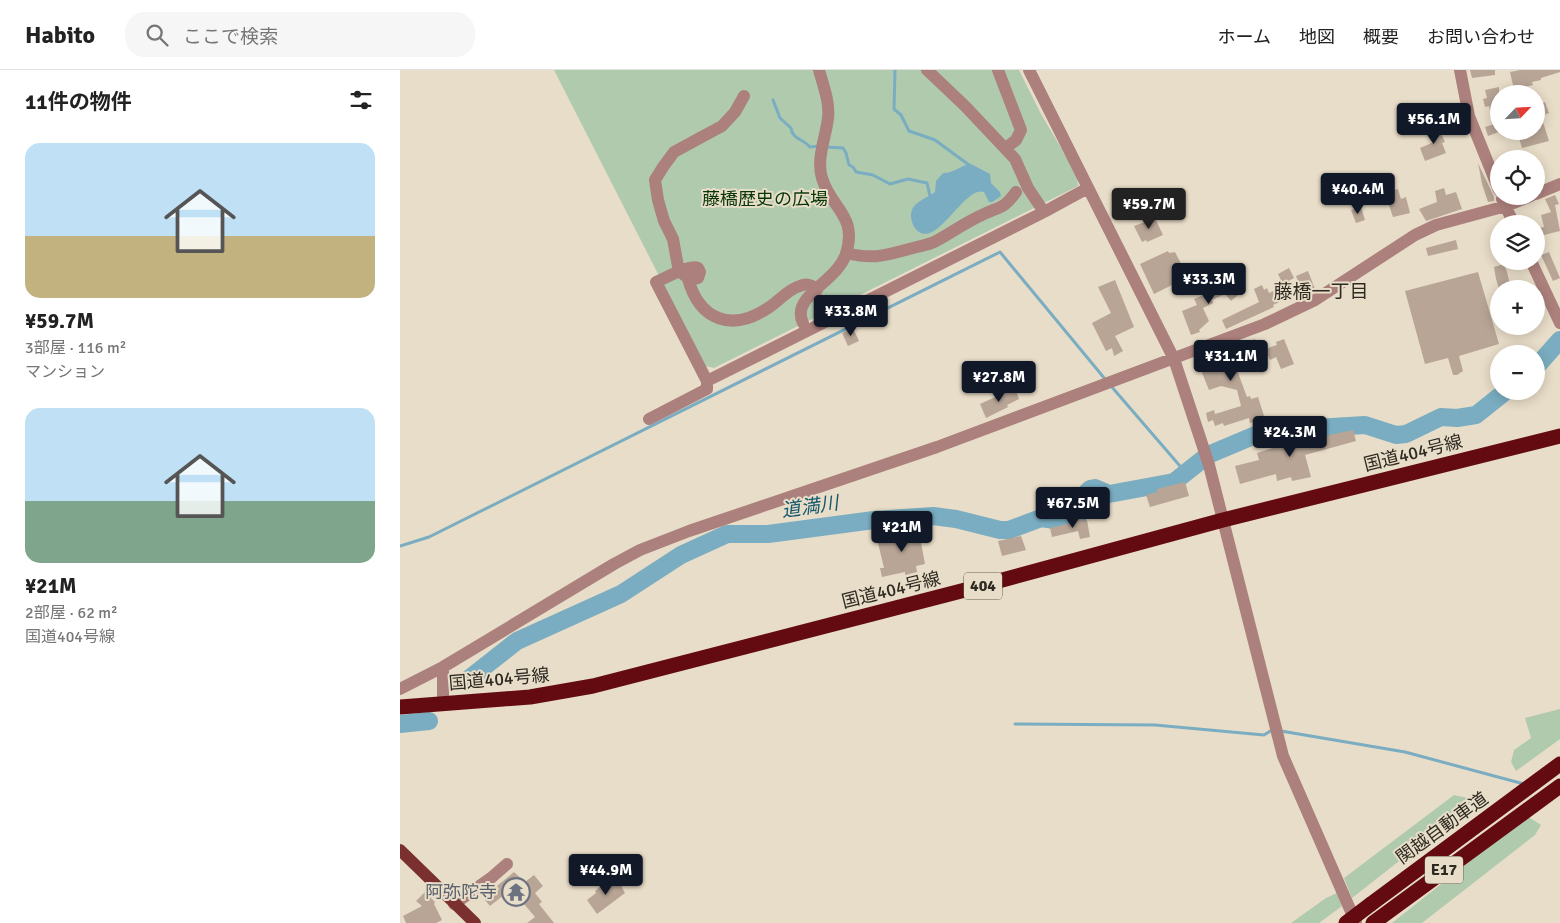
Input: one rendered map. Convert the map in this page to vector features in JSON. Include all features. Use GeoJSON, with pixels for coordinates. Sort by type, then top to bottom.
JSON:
{"type":"FeatureCollection","features":[{"type":"Feature","properties":{"kind":"highway","name":"国道404号線"},"geometry":{"type":"LineString","coordinates":[[400,707],[530,697],[594,686],[987,584],[1223,520],[1560,436]]}},
{"type":"Feature","properties":{"kind":"highway","name":"関越自動車道"},"geometry":{"type":"LineString","coordinates":[[1346,923],[1560,764]]}},
{"type":"Feature","properties":{"kind":"highway","name":"関越自動車道"},"geometry":{"type":"LineString","coordinates":[[1375,922],[1560,786]]}},
{"type":"Feature","properties":{"kind":"main road"},"geometry":{"type":"LineString","coordinates":[[400,850],[475,923]]}},
{"type":"Feature","properties":{"kind":"street"},"geometry":{"type":"LineString","coordinates":[[803,323],[800,316],[803,302],[835,274],[846,253],[849,236],[841,209],[824,186],[820,168],[828,107],[819,70]]}},
{"type":"Feature","properties":{"kind":"street"},"geometry":{"type":"LineString","coordinates":[[846,253],[869,257],[885,257],[935,242],[982,215],[1005,207],[1022,190],[1022,173],[1015,159],[965,106],[927,70]]}},
{"type":"Feature","properties":{"kind":"street"},"geometry":{"type":"LineString","coordinates":[[998,70],[1021,130],[1016,140],[1006,148]]}},
{"type":"Feature","properties":{"kind":"street"},"geometry":{"type":"LineString","coordinates":[[1029,70],[1174,359],[1209,465],[1283,756],[1356,923]]}},
{"type":"Feature","properties":{"kind":"street"},"geometry":{"type":"LineString","coordinates":[[1460,70],[1469,116],[1490,168]]}},
{"type":"Feature","properties":{"kind":"street"},"geometry":{"type":"LineString","coordinates":[[744,96],[735,112],[722,126],[674,152],[656,180],[658,200],[664,221],[673,239],[683,276],[705,310],[727,321],[738,322],[750,318],[768,308],[798,286],[807,284],[817,290]]}},
{"type":"Feature","properties":{"kind":"street"},"geometry":{"type":"LineString","coordinates":[[1545,190],[1560,184]]}},
{"type":"Feature","properties":{"kind":"street"},"geometry":{"type":"LineString","coordinates":[[707,381],[1044,212],[1088,188]]}},
{"type":"Feature","properties":{"kind":"street"},"geometry":{"type":"LineString","coordinates":[[1022,190],[1044,212]]}},
{"type":"Feature","properties":{"kind":"street"},"geometry":{"type":"LineString","coordinates":[[400,689],[443,667],[614,564],[658,543],[909,457],[1174,359],[1298,310],[1348,281],[1415,236],[1436,226],[1493,205]]}},
{"type":"Feature","properties":{"kind":"street"},"geometry":{"type":"LineString","coordinates":[[1536,270],[1560,323]]}},
{"type":"Feature","properties":{"kind":"street"},"geometry":{"type":"LineString","coordinates":[[649,419],[707,389],[707,381],[656,282],[683,276]]}},
{"type":"Feature","properties":{"kind":"street"},"geometry":{"type":"LineString","coordinates":[[443,667],[443,703]]}},
{"type":"Feature","properties":{"kind":"street"},"geometry":{"type":"LineString","coordinates":[[454,904],[491,878],[507,864]]}},
{"type":"Feature","properties":{"kind":"green space","name":"藤橋歴史の広場"},"geometry":{"type":"Polygon","coordinates":[[[554,70],[1019,70],[1041,114],[1077,175],[1078,186],[714,368],[705,366],[554,70]]]}},
{"type":"Feature","properties":{"kind":"green space"},"geometry":{"type":"Polygon","coordinates":[[[1560,709],[1560,739],[1516,771],[1511,762],[1514,750],[1531,738],[1525,718],[1560,709]]]}},
{"type":"Feature","properties":{"kind":"green space"},"geometry":{"type":"Polygon","coordinates":[[[1454,795],[1477,800],[1352,898],[1344,878],[1454,795]]]}},
{"type":"Feature","properties":{"kind":"green space"},"geometry":{"type":"Polygon","coordinates":[[[1527,816],[1541,825],[1535,835],[1422,923],[1392,923],[1527,816]]]}},
{"type":"Feature","properties":{"kind":"green space"},"geometry":{"type":"Polygon","coordinates":[[[1337,893],[1342,906],[1319,923],[1291,923],[1326,898],[1337,893]]]}},
{"type":"Feature","properties":{"kind":"water"},"geometry":{"type":"Polygon","coordinates":[[[971,164],[990,174],[991,183],[1000,192],[1001,196],[989,202],[984,192],[977,192],[960,205],[935,230],[927,234],[919,232],[912,222],[911,216],[917,203],[935,192],[936,181],[943,173],[971,164]]]}},
{"type":"Feature","properties":{"kind":"building"},"geometry":{"type":"Polygon","coordinates":[[[1470,70],[1495,70],[1495,75],[1472,78],[1470,70]]]}},
{"type":"Feature","properties":{"kind":"building"},"geometry":{"type":"Polygon","coordinates":[[[1520,70],[1560,70],[1560,72],[1532,82],[1533,85],[1513,85],[1510,72],[1520,70]]]}},
{"type":"Feature","properties":{"kind":"building"},"geometry":{"type":"Polygon","coordinates":[[[1490,89],[1490,110],[1489,106],[1485,107],[1483,99],[1487,98],[1485,90],[1490,89]]]}},
{"type":"Feature","properties":{"kind":"building"},"geometry":{"type":"Polygon","coordinates":[[[1545,102],[1549,113],[1545,114],[1545,102]]]}},
{"type":"Feature","properties":{"kind":"building"},"geometry":{"type":"Polygon","coordinates":[[[1490,125],[1490,135],[1488,136],[1485,127],[1490,125]]]}},
{"type":"Feature","properties":{"kind":"building"},"geometry":{"type":"Polygon","coordinates":[[[1438,126],[1445,142],[1442,143],[1446,153],[1425,161],[1420,148],[1434,142],[1429,129],[1438,126]]]}},
{"type":"Feature","properties":{"kind":"building"},"geometry":{"type":"Polygon","coordinates":[[[1545,128],[1549,141],[1522,148],[1520,140],[1545,140],[1545,128]]]}},
{"type":"Feature","properties":{"kind":"building"},"geometry":{"type":"Polygon","coordinates":[[[1478,163],[1490,188],[1490,202],[1488,202],[1478,163]]]}},
{"type":"Feature","properties":{"kind":"building"},"geometry":{"type":"Polygon","coordinates":[[[1444,188],[1446,195],[1456,192],[1462,209],[1426,221],[1419,209],[1437,202],[1435,191],[1444,188]]]}},
{"type":"Feature","properties":{"kind":"building"},"geometry":{"type":"Polygon","coordinates":[[[1398,189],[1401,199],[1406,197],[1410,213],[1393,217],[1385,193],[1398,189]]]}},
{"type":"Feature","properties":{"kind":"building"},"geometry":{"type":"Polygon","coordinates":[[[1555,195],[1559,204],[1555,205],[1560,231],[1545,235],[1545,215],[1541,215],[1551,212],[1545,199],[1555,195]]]}},
{"type":"Feature","properties":{"kind":"building"},"geometry":{"type":"Polygon","coordinates":[[[1361,207],[1365,220],[1356,223],[1351,210],[1361,207]]]}},
{"type":"Feature","properties":{"kind":"building"},"geometry":{"type":"Polygon","coordinates":[[[1155,218],[1163,235],[1147,242],[1146,240],[1142,242],[1134,226],[1155,218]]]}},
{"type":"Feature","properties":{"kind":"building"},"geometry":{"type":"Polygon","coordinates":[[[1456,240],[1458,249],[1428,256],[1426,248],[1456,240]]]}},
{"type":"Feature","properties":{"kind":"building"},"geometry":{"type":"Polygon","coordinates":[[[1168,251],[1169,253],[1175,252],[1193,287],[1177,295],[1172,285],[1154,294],[1140,264],[1168,251]]]}},
{"type":"Feature","properties":{"kind":"building"},"geometry":{"type":"Polygon","coordinates":[[[1549,252],[1560,278],[1553,281],[1545,264],[1545,254],[1549,252]]]}},
{"type":"Feature","properties":{"kind":"building"},"geometry":{"type":"Polygon","coordinates":[[[1289,268],[1294,278],[1283,284],[1278,274],[1289,268]]]}},
{"type":"Feature","properties":{"kind":"building"},"geometry":{"type":"Polygon","coordinates":[[[1494,270],[1506,270],[1509,280],[1496,279],[1494,270]]]}},
{"type":"Feature","properties":{"kind":"building"},"geometry":{"type":"Polygon","coordinates":[[[1308,271],[1315,289],[1303,293],[1296,276],[1308,271]]]}},
{"type":"Feature","properties":{"kind":"building"},"geometry":{"type":"Polygon","coordinates":[[[1478,272],[1490,313],[1490,335],[1496,335],[1499,344],[1490,345],[1490,347],[1459,356],[1463,371],[1457,375],[1453,375],[1448,358],[1425,364],[1405,291],[1478,272]]]}},
{"type":"Feature","properties":{"kind":"building"},"geometry":{"type":"Polygon","coordinates":[[[1240,279],[1244,290],[1231,301],[1225,294],[1212,300],[1213,303],[1203,308],[1209,321],[1199,330],[1200,332],[1191,335],[1182,311],[1197,305],[1194,299],[1240,279]]]}},
{"type":"Feature","properties":{"kind":"building"},"geometry":{"type":"Polygon","coordinates":[[[1115,280],[1134,327],[1115,336],[1123,351],[1114,356],[1112,348],[1106,351],[1092,323],[1111,313],[1098,287],[1115,280]]]}},
{"type":"Feature","properties":{"kind":"building"},"geometry":{"type":"Polygon","coordinates":[[[1262,285],[1264,290],[1267,288],[1269,293],[1283,287],[1288,298],[1273,305],[1274,307],[1226,329],[1222,320],[1259,302],[1254,289],[1262,285]]]}},
{"type":"Feature","properties":{"kind":"building"},"geometry":{"type":"Polygon","coordinates":[[[853,328],[859,341],[848,346],[842,333],[853,328]]]}},
{"type":"Feature","properties":{"kind":"building"},"geometry":{"type":"Polygon","coordinates":[[[1255,339],[1260,351],[1243,357],[1246,366],[1237,370],[1247,397],[1250,396],[1251,399],[1258,397],[1265,419],[1250,423],[1249,418],[1224,426],[1223,423],[1215,426],[1213,420],[1208,422],[1206,413],[1214,410],[1215,414],[1241,406],[1237,390],[1221,386],[1209,390],[1197,360],[1234,344],[1235,347],[1255,339]]]}},
{"type":"Feature","properties":{"kind":"building"},"geometry":{"type":"Polygon","coordinates":[[[1284,339],[1294,364],[1281,369],[1276,357],[1270,360],[1265,349],[1277,345],[1276,342],[1284,339]]]}},
{"type":"Feature","properties":{"kind":"building"},"geometry":{"type":"Polygon","coordinates":[[[1015,388],[1019,399],[986,418],[980,404],[1015,388]]]}},
{"type":"Feature","properties":{"kind":"building"},"geometry":{"type":"Polygon","coordinates":[[[1353,430],[1356,441],[1305,455],[1311,477],[1292,481],[1291,477],[1277,481],[1276,474],[1240,484],[1235,466],[1259,460],[1257,453],[1282,445],[1282,442],[1290,440],[1291,442],[1311,437],[1311,439],[1353,430]]]}},
{"type":"Feature","properties":{"kind":"building"},"geometry":{"type":"Polygon","coordinates":[[[1185,482],[1189,496],[1150,507],[1146,495],[1157,492],[1157,489],[1185,482]]]}},
{"type":"Feature","properties":{"kind":"building"},"geometry":{"type":"Polygon","coordinates":[[[1081,516],[1083,521],[1087,520],[1090,537],[1080,539],[1078,531],[1052,537],[1050,528],[1071,523],[1081,516]]]}},
{"type":"Feature","properties":{"kind":"building"},"geometry":{"type":"Polygon","coordinates":[[[918,527],[925,564],[916,566],[917,572],[905,575],[905,572],[882,577],[880,568],[884,568],[878,543],[895,540],[894,537],[898,536],[897,532],[918,527]]]}},
{"type":"Feature","properties":{"kind":"building"},"geometry":{"type":"Polygon","coordinates":[[[1021,536],[1026,550],[1002,556],[998,541],[1021,536]]]}},
{"type":"Feature","properties":{"kind":"building","name":"阿弥陀寺"},"geometry":{"type":"Polygon","coordinates":[[[514,872],[525,882],[534,875],[543,886],[535,893],[542,902],[539,904],[554,923],[527,923],[535,917],[524,904],[522,906],[512,893],[506,898],[504,895],[490,906],[485,900],[499,889],[497,886],[514,872]]]}},
{"type":"Feature","properties":{"kind":"building"},"geometry":{"type":"Polygon","coordinates":[[[618,880],[625,893],[597,914],[587,900],[602,885],[603,887],[612,881],[614,883],[618,880]]]}},
{"type":"Feature","properties":{"kind":"building"},"geometry":{"type":"Polygon","coordinates":[[[425,892],[435,902],[434,904],[442,920],[436,923],[406,923],[403,916],[422,906],[416,901],[425,892]]]}},
{"type":"Feature","properties":{"kind":"waterway"},"geometry":{"type":"LineString","coordinates":[[895,70],[894,109],[901,115],[909,131],[935,140],[969,165]]}},
{"type":"Feature","properties":{"kind":"waterway"},"geometry":{"type":"LineString","coordinates":[[773,100],[780,118],[791,128],[796,137],[810,147],[820,146]]}},
{"type":"Feature","properties":{"kind":"waterway"},"geometry":{"type":"LineString","coordinates":[[826,147],[843,148],[849,165],[856,172],[873,175],[890,184],[908,179],[927,183],[930,196]]}},
{"type":"Feature","properties":{"kind":"waterway"},"geometry":{"type":"LineString","coordinates":[[400,546],[429,537],[1000,252],[1105,379]]}},
{"type":"Feature","properties":{"kind":"waterway","name":"道満川"},"geometry":{"type":"LineString","coordinates":[[1545,357],[1560,340]]}},
{"type":"Feature","properties":{"kind":"waterway"},"geometry":{"type":"LineString","coordinates":[[1111,386],[1186,473]]}},
{"type":"Feature","properties":{"kind":"waterway","name":"道満川"},"geometry":{"type":"LineString","coordinates":[[466,681],[517,641],[621,594],[681,555],[727,534],[768,534],[874,520],[933,516],[956,519],[1000,530],[1009,530],[1041,518],[1061,521],[1073,519],[1078,516],[1084,495],[1090,489],[1095,488],[1109,494],[1174,482],[1208,455],[1265,431],[1365,425],[1396,435],[1406,434],[1441,417],[1457,418],[1476,415],[1495,400]]}},
{"type":"Feature","properties":{"kind":"waterway","name":"道満川"},"geometry":{"type":"LineString","coordinates":[[400,724],[429,721]]}},
{"type":"Feature","properties":{"kind":"waterway"},"geometry":{"type":"LineString","coordinates":[[1015,724],[1155,725],[1264,735],[1272,730]]}},
{"type":"Feature","properties":{"kind":"waterway"},"geometry":{"type":"LineString","coordinates":[[1281,731],[1405,752],[1524,784]]}},
{"type":"Feature","properties":{"kind":"place","name":"阿弥陀寺"},"geometry":{"type":"Point","coordinates":[516,892]}},
{"type":"Feature","properties":{"kind":"district","name":"藤橋一丁目"},"geometry":{"type":"Point","coordinates":[1321,292]}}]}
